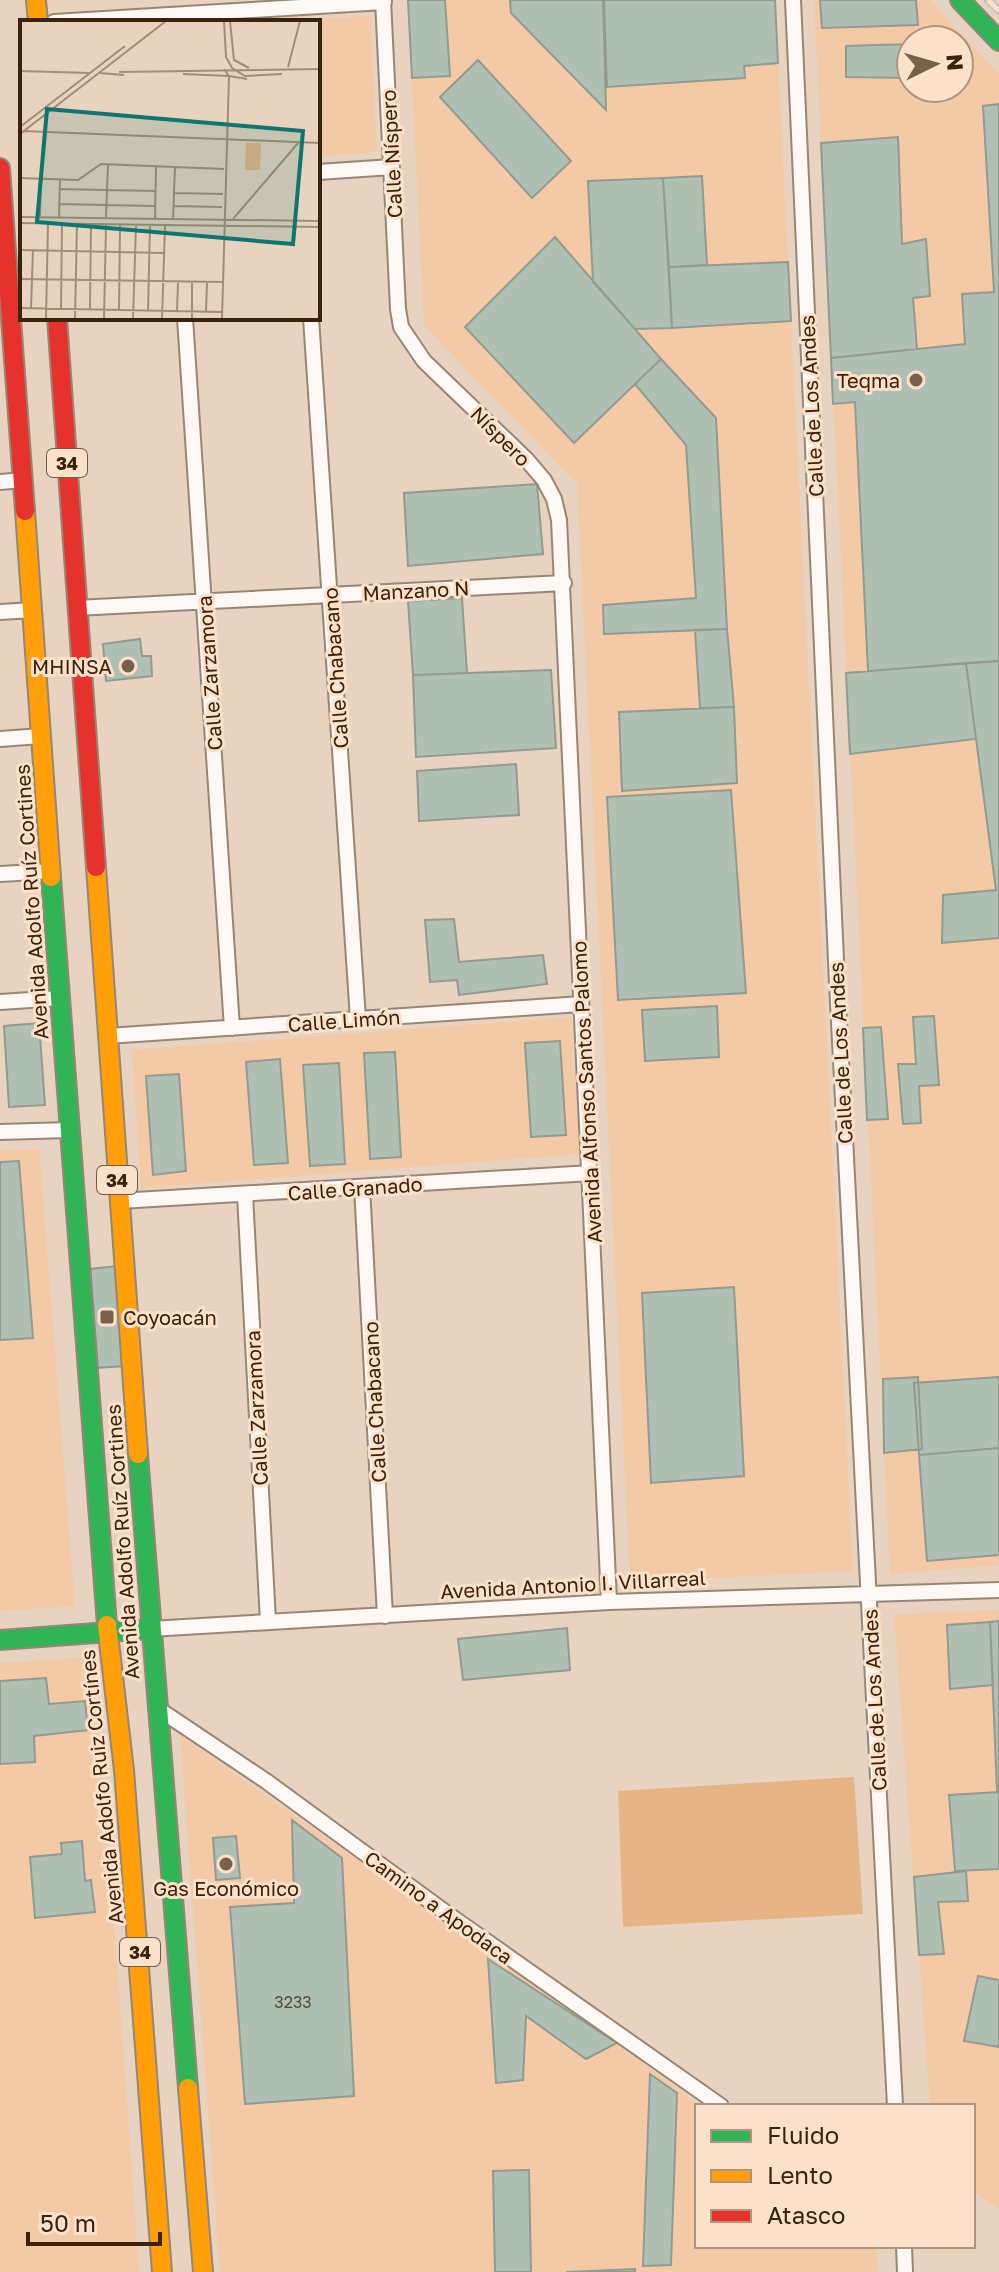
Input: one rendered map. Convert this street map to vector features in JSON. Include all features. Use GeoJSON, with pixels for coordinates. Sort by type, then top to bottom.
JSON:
{"type":"FeatureCollection","features":[{"type":"Feature","properties":{"kind":"main road"},"geometry":{"type":"LineString","coordinates":[[36,0],[38,20]]}},
{"type":"Feature","properties":{"kind":"main road"},"geometry":{"type":"LineString","coordinates":[[960,0],[999,41]]}},
{"type":"Feature","properties":{"kind":"main road","name":"Avenida Adolfo Ruíz Cortines"},"geometry":{"type":"LineString","coordinates":[[0,168],[7,354],[23,480],[108,1632]]}},
{"type":"Feature","properties":{"kind":"main road","name":"Avenida Adolfo Ruíz Cortines"},"geometry":{"type":"LineString","coordinates":[[57,320],[157,1708]]}},
{"type":"Feature","properties":{"kind":"main road"},"geometry":{"type":"LineString","coordinates":[[0,1640],[150,1629]]}},
{"type":"Feature","properties":{"kind":"main road","name":"Avenida Adolfo Ruiz Cortínes"},"geometry":{"type":"LineString","coordinates":[[108,1632],[139,1948],[162,2272]]}},
{"type":"Feature","properties":{"kind":"main road","name":"34"},"geometry":{"type":"LineString","coordinates":[[157,1708],[203,2272]]}},
{"type":"Feature","properties":{"kind":"street"},"geometry":{"type":"LineString","coordinates":[[151,0],[152,16]]}},
{"type":"Feature","properties":{"kind":"street","name":"Calle de Los Andes"},"geometry":{"type":"LineString","coordinates":[[793,0],[836,967],[895,2104]]}},
{"type":"Feature","properties":{"kind":"street"},"geometry":{"type":"LineString","coordinates":[[87,20],[269,5],[384,1]]}},
{"type":"Feature","properties":{"kind":"street","name":"Calle Níspero"},"geometry":{"type":"LineString","coordinates":[[384,1],[398,309]]}},
{"type":"Feature","properties":{"kind":"street"},"geometry":{"type":"LineString","coordinates":[[320,172],[392,167]]}},
{"type":"Feature","properties":{"kind":"street","name":"Níspero"},"geometry":{"type":"LineString","coordinates":[[398,309],[401,327],[424,361],[544,480],[554,499],[559,520],[564,583]]}},
{"type":"Feature","properties":{"kind":"street","name":"Calle Zarzamora"},"geometry":{"type":"LineString","coordinates":[[185,320],[232,1028]]}},
{"type":"Feature","properties":{"kind":"street","name":"Calle Chabacano"},"geometry":{"type":"LineString","coordinates":[[311,320],[358,1019]]}},
{"type":"Feature","properties":{"kind":"street"},"geometry":{"type":"LineString","coordinates":[[0,482],[23,480]]}},
{"type":"Feature","properties":{"kind":"street","name":"Manzano N"},"geometry":{"type":"LineString","coordinates":[[76,608],[564,583]]}},
{"type":"Feature","properties":{"kind":"street","name":"Avenida Alfonso Santos Palomo"},"geometry":{"type":"LineString","coordinates":[[564,583],[609,1602]]}},
{"type":"Feature","properties":{"kind":"street"},"geometry":{"type":"LineString","coordinates":[[0,612],[33,610]]}},
{"type":"Feature","properties":{"kind":"street"},"geometry":{"type":"LineString","coordinates":[[0,739],[41,736]]}},
{"type":"Feature","properties":{"kind":"street"},"geometry":{"type":"LineString","coordinates":[[0,874],[51,871]]}},
{"type":"Feature","properties":{"kind":"street"},"geometry":{"type":"LineString","coordinates":[[0,1002],[60,998]]}},
{"type":"Feature","properties":{"kind":"street","name":"Calle Limón"},"geometry":{"type":"LineString","coordinates":[[107,1036],[581,1004]]}},
{"type":"Feature","properties":{"kind":"street"},"geometry":{"type":"LineString","coordinates":[[0,1132],[69,1130]]}},
{"type":"Feature","properties":{"kind":"street","name":"Calle Granado"},"geometry":{"type":"LineString","coordinates":[[119,1201],[591,1173]]}},
{"type":"Feature","properties":{"kind":"street","name":"Calle Chabacano"},"geometry":{"type":"LineString","coordinates":[[362,1187],[385,1616]]}},
{"type":"Feature","properties":{"kind":"street","name":"Calle Zarzamora"},"geometry":{"type":"LineString","coordinates":[[245,1195],[268,1621]]}},
{"type":"Feature","properties":{"kind":"street","name":"Avenida Antonio I. Villarreal"},"geometry":{"type":"LineString","coordinates":[[150,1629],[609,1602],[999,1590]]}},
{"type":"Feature","properties":{"kind":"street","name":"Camino a Apodaca"},"geometry":{"type":"LineString","coordinates":[[157,1708],[266,1781],[449,1915],[718,2104]]}},
{"type":"Feature","properties":{"kind":"street"},"geometry":{"type":"LineString","coordinates":[[904,2248],[905,2272]]}},
{"type":"Feature","properties":{"kind":"shaded area"},"geometry":{"type":"Polygon","coordinates":[[[408,0],[775,0],[853,1571],[630,1582],[577,483],[424,326],[408,0]]]}},
{"type":"Feature","properties":{"kind":"shaded area"},"geometry":{"type":"Polygon","coordinates":[[[814,0],[930,0],[952,24],[895,24],[895,104],[975,104],[975,49],[999,75],[999,1565],[890,1574],[814,0]]]}},
{"type":"Feature","properties":{"kind":"shaded area"},"geometry":{"type":"Polygon","coordinates":[[[370,16],[377,152],[320,156],[320,20],[303,20],[370,16]]]}},
{"type":"Feature","properties":{"kind":"shaded area"},"geometry":{"type":"Polygon","coordinates":[[[571,1017],[580,1154],[141,1188],[132,1050],[571,1017]]]}},
{"type":"Feature","properties":{"kind":"shaded area"},"geometry":{"type":"Polygon","coordinates":[[[39,1149],[75,1606],[0,1611],[0,1151],[39,1149]]]}},
{"type":"Feature","properties":{"kind":"shaded area"},"geometry":{"type":"Polygon","coordinates":[[[999,1610],[999,2209],[975,2192],[975,2104],[930,2104],[894,1614],[999,1610]]]}},
{"type":"Feature","properties":{"kind":"shaded area"},"geometry":{"type":"Polygon","coordinates":[[[95,1657],[139,2272],[0,2272],[0,1663],[95,1657]]]}},
{"type":"Feature","properties":{"kind":"shaded area"},"geometry":{"type":"Polygon","coordinates":[[[180,1735],[617,2043],[697,2104],[695,2248],[876,2248],[878,2272],[220,2272],[180,1735]]]}},
{"type":"Feature","properties":{"kind":"shaded area"},"geometry":{"type":"Polygon","coordinates":[[[854,1777],[863,1914],[623,1927],[618,1791],[854,1777]]]}},
{"type":"Feature","properties":{"kind":"building"},"geometry":{"type":"Polygon","coordinates":[[[408,0],[445,0],[450,76],[412,78],[408,0]]]}},
{"type":"Feature","properties":{"kind":"building"},"geometry":{"type":"Polygon","coordinates":[[[510,0],[603,0],[606,110],[511,13],[510,0]]]}},
{"type":"Feature","properties":{"kind":"building"},"geometry":{"type":"Polygon","coordinates":[[[604,0],[775,0],[778,63],[744,66],[745,78],[607,87],[604,0]]]}},
{"type":"Feature","properties":{"kind":"building"},"geometry":{"type":"Polygon","coordinates":[[[820,0],[916,0],[918,24],[822,28],[820,0]]]}},
{"type":"Feature","properties":{"kind":"building"},"geometry":{"type":"Polygon","coordinates":[[[895,44],[895,78],[846,77],[846,46],[895,44]]]}},
{"type":"Feature","properties":{"kind":"building"},"geometry":{"type":"Polygon","coordinates":[[[478,60],[571,161],[532,198],[440,97],[478,60]]]}},
{"type":"Feature","properties":{"kind":"building","name":"Teqma"},"geometry":{"type":"Polygon","coordinates":[[[999,104],[999,661],[868,671],[855,402],[833,404],[831,358],[965,344],[962,294],[994,292],[983,106],[999,104]]]}},
{"type":"Feature","properties":{"kind":"building"},"geometry":{"type":"Polygon","coordinates":[[[898,137],[902,244],[926,239],[930,296],[913,298],[917,349],[831,358],[821,143],[898,137]]]}},
{"type":"Feature","properties":{"kind":"building"},"geometry":{"type":"Polygon","coordinates":[[[702,176],[707,265],[669,267],[663,178],[702,176]]]}},
{"type":"Feature","properties":{"kind":"building"},"geometry":{"type":"Polygon","coordinates":[[[663,178],[672,328],[635,329],[593,282],[588,181],[663,178]]]}},
{"type":"Feature","properties":{"kind":"building"},"geometry":{"type":"Polygon","coordinates":[[[555,237],[661,359],[574,443],[465,327],[555,237]]]}},
{"type":"Feature","properties":{"kind":"building"},"geometry":{"type":"Polygon","coordinates":[[[788,262],[791,321],[672,328],[669,267],[788,262]]]}},
{"type":"Feature","properties":{"kind":"building"},"geometry":{"type":"Polygon","coordinates":[[[661,359],[716,418],[727,629],[604,634],[603,605],[696,598],[686,445],[635,384],[661,359]]]}},
{"type":"Feature","properties":{"kind":"building"},"geometry":{"type":"Polygon","coordinates":[[[537,484],[543,554],[408,566],[404,493],[537,484]]]}},
{"type":"Feature","properties":{"kind":"building"},"geometry":{"type":"Polygon","coordinates":[[[462,598],[467,673],[413,675],[408,601],[462,598]]]}},
{"type":"Feature","properties":{"kind":"building"},"geometry":{"type":"Polygon","coordinates":[[[727,629],[734,707],[700,708],[695,630],[727,629]]]}},
{"type":"Feature","properties":{"kind":"building","name":"MHINSA"},"geometry":{"type":"Polygon","coordinates":[[[140,639],[142,656],[151,656],[152,676],[106,681],[103,644],[140,639]]]}},
{"type":"Feature","properties":{"kind":"building"},"geometry":{"type":"Polygon","coordinates":[[[999,661],[999,938],[942,943],[943,895],[996,890],[966,663],[999,661]]]}},
{"type":"Feature","properties":{"kind":"building"},"geometry":{"type":"Polygon","coordinates":[[[966,663],[976,739],[850,754],[846,673],[966,663]]]}},
{"type":"Feature","properties":{"kind":"building"},"geometry":{"type":"Polygon","coordinates":[[[551,670],[556,748],[416,757],[413,675],[551,670]]]}},
{"type":"Feature","properties":{"kind":"building"},"geometry":{"type":"Polygon","coordinates":[[[734,707],[737,783],[622,791],[619,712],[734,707]]]}},
{"type":"Feature","properties":{"kind":"building"},"geometry":{"type":"Polygon","coordinates":[[[516,764],[519,815],[419,821],[417,771],[516,764]]]}},
{"type":"Feature","properties":{"kind":"building"},"geometry":{"type":"Polygon","coordinates":[[[731,790],[746,993],[618,1000],[607,797],[731,790]]]}},
{"type":"Feature","properties":{"kind":"building"},"geometry":{"type":"Polygon","coordinates":[[[454,919],[459,962],[543,955],[547,984],[459,995],[457,980],[430,982],[425,920],[454,919]]]}},
{"type":"Feature","properties":{"kind":"building"},"geometry":{"type":"Polygon","coordinates":[[[717,1006],[719,1057],[645,1061],[642,1010],[717,1006]]]}},
{"type":"Feature","properties":{"kind":"building"},"geometry":{"type":"Polygon","coordinates":[[[934,1016],[939,1085],[919,1086],[921,1123],[903,1124],[898,1064],[916,1064],[913,1017],[934,1016]]]}},
{"type":"Feature","properties":{"kind":"building"},"geometry":{"type":"Polygon","coordinates":[[[39,1023],[45,1105],[9,1107],[4,1026],[39,1023]]]}},
{"type":"Feature","properties":{"kind":"building"},"geometry":{"type":"Polygon","coordinates":[[[881,1027],[888,1119],[867,1120],[863,1028],[881,1027]]]}},
{"type":"Feature","properties":{"kind":"building"},"geometry":{"type":"Polygon","coordinates":[[[560,1041],[566,1135],[531,1137],[525,1043],[560,1041]]]}},
{"type":"Feature","properties":{"kind":"building"},"geometry":{"type":"Polygon","coordinates":[[[395,1052],[401,1157],[370,1159],[364,1053],[395,1052]]]}},
{"type":"Feature","properties":{"kind":"building"},"geometry":{"type":"Polygon","coordinates":[[[280,1059],[288,1163],[254,1165],[246,1062],[280,1059]]]}},
{"type":"Feature","properties":{"kind":"building"},"geometry":{"type":"Polygon","coordinates":[[[339,1063],[345,1164],[310,1166],[303,1065],[339,1063]]]}},
{"type":"Feature","properties":{"kind":"building"},"geometry":{"type":"Polygon","coordinates":[[[179,1074],[186,1171],[153,1175],[146,1076],[179,1074]]]}},
{"type":"Feature","properties":{"kind":"building"},"geometry":{"type":"Polygon","coordinates":[[[19,1161],[33,1338],[0,1340],[0,1162],[19,1161]]]}},
{"type":"Feature","properties":{"kind":"building","name":"Coyoacán"},"geometry":{"type":"Polygon","coordinates":[[[117,1266],[124,1366],[97,1368],[90,1269],[117,1266]]]}},
{"type":"Feature","properties":{"kind":"building"},"geometry":{"type":"Polygon","coordinates":[[[734,1287],[744,1476],[651,1483],[642,1293],[734,1287]]]}},
{"type":"Feature","properties":{"kind":"building"},"geometry":{"type":"Polygon","coordinates":[[[918,1377],[922,1449],[884,1453],[883,1379],[918,1377]]]}},
{"type":"Feature","properties":{"kind":"building"},"geometry":{"type":"Polygon","coordinates":[[[999,1377],[999,1448],[919,1455],[914,1383],[999,1377]]]}},
{"type":"Feature","properties":{"kind":"building"},"geometry":{"type":"Polygon","coordinates":[[[999,1448],[999,1555],[927,1561],[919,1455],[999,1448]]]}},
{"type":"Feature","properties":{"kind":"building"},"geometry":{"type":"Polygon","coordinates":[[[999,1621],[999,1790],[997,1791],[990,1622],[999,1621]]]}},
{"type":"Feature","properties":{"kind":"building"},"geometry":{"type":"Polygon","coordinates":[[[990,1622],[993,1685],[950,1689],[947,1625],[990,1622]]]}},
{"type":"Feature","properties":{"kind":"building"},"geometry":{"type":"Polygon","coordinates":[[[567,1628],[570,1670],[463,1680],[458,1639],[567,1628]]]}},
{"type":"Feature","properties":{"kind":"building"},"geometry":{"type":"Polygon","coordinates":[[[46,1678],[49,1704],[85,1701],[88,1730],[34,1736],[35,1762],[0,1764],[0,1681],[46,1678]]]}},
{"type":"Feature","properties":{"kind":"building"},"geometry":{"type":"Polygon","coordinates":[[[999,1792],[999,1869],[955,1871],[949,1795],[999,1792]]]}},
{"type":"Feature","properties":{"kind":"building"},"geometry":{"type":"Polygon","coordinates":[[[292,1820],[342,1858],[354,2096],[245,2104],[230,1907],[294,1903],[292,1820]]]}},
{"type":"Feature","properties":{"kind":"building","name":"Gas Económico"},"geometry":{"type":"Polygon","coordinates":[[[236,1836],[240,1878],[216,1880],[213,1838],[236,1836]]]}},
{"type":"Feature","properties":{"kind":"building"},"geometry":{"type":"Polygon","coordinates":[[[82,1841],[85,1881],[91,1880],[95,1912],[35,1918],[30,1857],[62,1854],[61,1843],[82,1841]]]}},
{"type":"Feature","properties":{"kind":"building"},"geometry":{"type":"Polygon","coordinates":[[[966,1871],[968,1901],[938,1902],[944,1954],[919,1955],[914,1877],[966,1871]]]}},
{"type":"Feature","properties":{"kind":"building"},"geometry":{"type":"Polygon","coordinates":[[[488,1959],[617,2043],[586,2059],[526,2016],[523,2080],[496,2083],[488,1959]]]}},
{"type":"Feature","properties":{"kind":"building"},"geometry":{"type":"Polygon","coordinates":[[[978,1976],[999,1980],[999,2047],[964,2041],[978,1976]]]}},
{"type":"Feature","properties":{"kind":"building"},"geometry":{"type":"Polygon","coordinates":[[[650,2074],[677,2093],[671,2265],[643,2266],[650,2074]]]}},
{"type":"Feature","properties":{"kind":"building"},"geometry":{"type":"Polygon","coordinates":[[[529,2170],[531,2272],[495,2272],[493,2171],[529,2170]]]}},
{"type":"Feature","properties":{"kind":"building"},"geometry":{"type":"Polygon","coordinates":[[[635,2269],[635,2272],[566,2272],[635,2269]]]}},
{"type":"Feature","properties":{"kind":"railway"},"geometry":{"type":"LineString","coordinates":[[988,0],[999,11]]}},
{"type":"Feature","properties":{"kind":"traffic: fast"},"geometry":{"type":"LineString","coordinates":[[960,0],[999,41]]}},
{"type":"Feature","properties":{"kind":"traffic: fast"},"geometry":{"type":"LineString","coordinates":[[51,877],[107,1625]]}},
{"type":"Feature","properties":{"kind":"traffic: fast"},"geometry":{"type":"LineString","coordinates":[[138,1454],[188,2088]]}},
{"type":"Feature","properties":{"kind":"traffic: fast"},"geometry":{"type":"LineString","coordinates":[[0,1640],[150,1629]]}},
{"type":"Feature","properties":{"kind":"traffic: slow"},"geometry":{"type":"LineString","coordinates":[[36,0],[38,20]]}},
{"type":"Feature","properties":{"kind":"traffic: slow"},"geometry":{"type":"LineString","coordinates":[[25,511],[51,877]]}},
{"type":"Feature","properties":{"kind":"traffic: slow"},"geometry":{"type":"LineString","coordinates":[[96,867],[138,1454]]}},
{"type":"Feature","properties":{"kind":"traffic: slow"},"geometry":{"type":"LineString","coordinates":[[107,1625],[124,1770],[162,2272]]}},
{"type":"Feature","properties":{"kind":"traffic: slow"},"geometry":{"type":"LineString","coordinates":[[188,2088],[203,2272]]}},
{"type":"Feature","properties":{"kind":"traffic: jam"},"geometry":{"type":"LineString","coordinates":[[0,168],[25,511]]}},
{"type":"Feature","properties":{"kind":"traffic: jam"},"geometry":{"type":"LineString","coordinates":[[57,320],[96,867]]}},
{"type":"Feature","properties":{"kind":"place","name":"Teqma"},"geometry":{"type":"Point","coordinates":[916,380]}},
{"type":"Feature","properties":{"kind":"place","name":"MHINSA"},"geometry":{"type":"Point","coordinates":[128,666]}},
{"type":"Feature","properties":{"kind":"place","name":"Coyoacán"},"geometry":{"type":"Point","coordinates":[107,1317]}},
{"type":"Feature","properties":{"kind":"place","name":"Gas Económico"},"geometry":{"type":"Point","coordinates":[226,1864]}}]}
